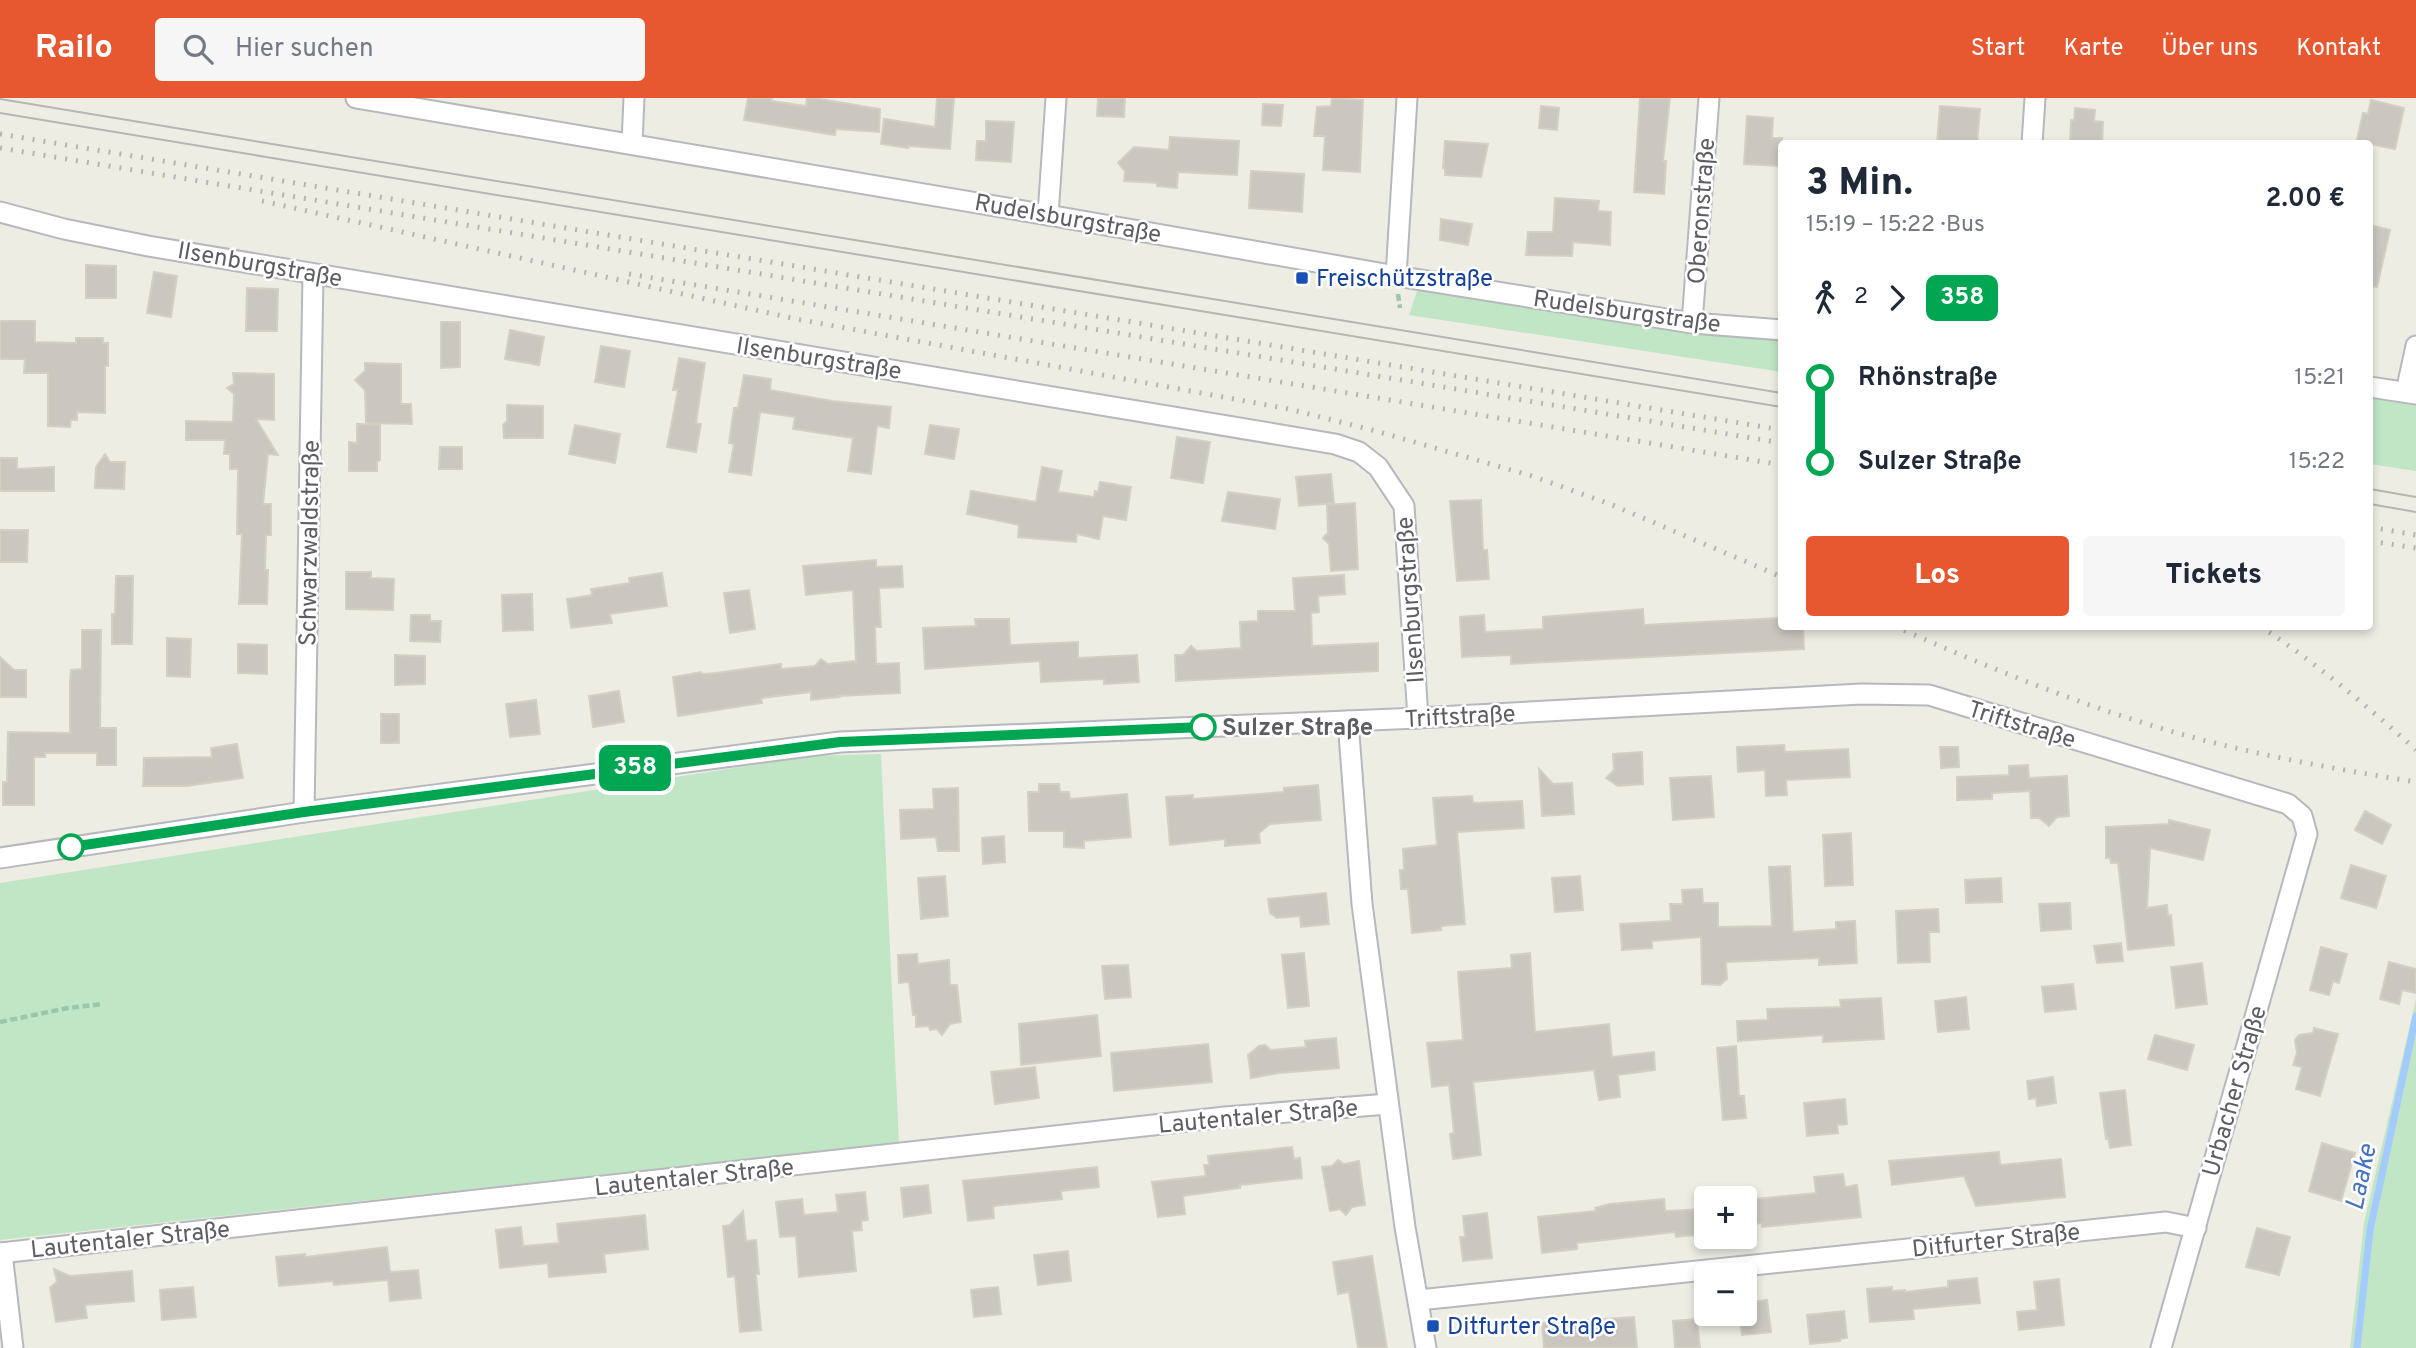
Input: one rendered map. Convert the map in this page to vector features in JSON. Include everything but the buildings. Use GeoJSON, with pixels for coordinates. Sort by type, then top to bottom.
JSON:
{"type":"FeatureCollection","features":[{"type":"Feature","properties":{"kind":"street","name":"Rudelsburgstraße"},"geometry":{"type":"LineString","coordinates":[[356,98],[1396,276],[1692,323],[1778,330]]}},
{"type":"Feature","properties":{"kind":"street"},"geometry":{"type":"LineString","coordinates":[[632,144],[634,98]]}},
{"type":"Feature","properties":{"kind":"street"},"geometry":{"type":"LineString","coordinates":[[1048,215],[1056,98]]}},
{"type":"Feature","properties":{"kind":"street"},"geometry":{"type":"LineString","coordinates":[[1396,276],[1407,98]]}},
{"type":"Feature","properties":{"kind":"street","name":"Oberonstraße"},"geometry":{"type":"LineString","coordinates":[[1692,323],[1709,98]]}},
{"type":"Feature","properties":{"kind":"street"},"geometry":{"type":"LineString","coordinates":[[2032,140],[2035,98]]}},
{"type":"Feature","properties":{"kind":"street","name":"Ilsenburgstraße"},"geometry":{"type":"LineString","coordinates":[[0,212],[64,229],[148,246],[1335,444],[1359,452],[1377,467],[1404,506],[1418,718]]}},
{"type":"Feature","properties":{"kind":"street","name":"Schwarzwaldstraße"},"geometry":{"type":"LineString","coordinates":[[304,812],[313,274]]}},
{"type":"Feature","properties":{"kind":"street"},"geometry":{"type":"LineString","coordinates":[[2373,387],[2411,393],[2416,346]]}},
{"type":"Feature","properties":{"kind":"street","name":"Triftstraße"},"geometry":{"type":"LineString","coordinates":[[0,858],[304,812],[840,742],[1418,718],[1861,694],[1929,695],[2288,804],[2302,816],[2307,834]]}},
{"type":"Feature","properties":{"kind":"street"},"geometry":{"type":"LineString","coordinates":[[1348,721],[1362,904],[1405,1227],[1426,1348]]}},
{"type":"Feature","properties":{"kind":"street","name":"Urbacher Straße"},"geometry":{"type":"LineString","coordinates":[[2161,1348],[2307,834]]}},
{"type":"Feature","properties":{"kind":"street","name":"Lautentaler Straße"},"geometry":{"type":"LineString","coordinates":[[1,1253],[1225,1117],[1388,1104]]}},
{"type":"Feature","properties":{"kind":"street","name":"Ditfurter Straße"},"geometry":{"type":"LineString","coordinates":[[1419,1300],[2166,1222],[2196,1228]]}},
{"type":"Feature","properties":{"kind":"street"},"geometry":{"type":"LineString","coordinates":[[1,1253],[13,1348]]}},
{"type":"Feature","properties":{"kind":"path"},"geometry":{"type":"LineString","coordinates":[[0,1022],[103,1004]]}},
{"type":"Feature","properties":{"kind":"green space"},"geometry":{"type":"Polygon","coordinates":[[[1418,288],[1691,334],[1778,341],[1778,372],[1409,315],[1418,288]]]}},
{"type":"Feature","properties":{"kind":"green space"},"geometry":{"type":"Polygon","coordinates":[[[2373,396],[2416,403],[2416,471],[2373,464],[2373,396]]]}},
{"type":"Feature","properties":{"kind":"green space"},"geometry":{"type":"Polygon","coordinates":[[[881,754],[899,1143],[0,1240],[0,883],[811,756],[881,754]]]}},
{"type":"Feature","properties":{"kind":"green space"},"geometry":{"type":"Polygon","coordinates":[[[2416,999],[2416,1348],[2350,1348],[2364,1223],[2416,999]]]}},
{"type":"Feature","properties":{"kind":"waterway","name":"Laake"},"geometry":{"type":"LineString","coordinates":[[2357,1348],[2370,1230],[2416,1016]]}},
{"type":"Feature","properties":{"kind":"tram line"},"geometry":{"type":"LineString","coordinates":[[0,99],[1778,392]]}},
{"type":"Feature","properties":{"kind":"tram line"},"geometry":{"type":"LineString","coordinates":[[0,113],[1778,406]]}},
{"type":"Feature","properties":{"kind":"tram line"},"geometry":{"type":"LineString","coordinates":[[2373,490],[2416,497]]}},
{"type":"Feature","properties":{"kind":"tram line"},"geometry":{"type":"LineString","coordinates":[[2373,505],[2416,512]]}},
{"type":"Feature","properties":{"kind":"railway"},"geometry":{"type":"LineString","coordinates":[[0,134],[1778,429]]}},
{"type":"Feature","properties":{"kind":"railway"},"geometry":{"type":"LineString","coordinates":[[0,148],[1778,442]]}},
{"type":"Feature","properties":{"kind":"railway"},"geometry":{"type":"LineString","coordinates":[[262,201],[796,319],[1289,409],[1532,476],[1610,504],[1778,575]]}},
{"type":"Feature","properties":{"kind":"railway"},"geometry":{"type":"LineString","coordinates":[[629,274],[1778,464]]}},
{"type":"Feature","properties":{"kind":"railway"},"geometry":{"type":"LineString","coordinates":[[2373,528],[2416,535]]}},
{"type":"Feature","properties":{"kind":"railway"},"geometry":{"type":"LineString","coordinates":[[2373,541],[2416,548]]}},
{"type":"Feature","properties":{"kind":"railway"},"geometry":{"type":"LineString","coordinates":[[1903,630],[2034,684],[2177,733],[2296,761],[2416,782]]}},
{"type":"Feature","properties":{"kind":"railway"},"geometry":{"type":"LineString","coordinates":[[2266,630],[2340,685],[2416,750]]}},
{"type":"Feature","properties":{"kind":"bus line","name":"358"},"geometry":{"type":"LineString","coordinates":[[71,847],[304,812],[840,742],[1203,727]]}},
{"type":"Feature","properties":{"kind":"place","name":"Freischützstraße"},"geometry":{"type":"Point","coordinates":[1302,278]}},
{"type":"Feature","properties":{"kind":"place","name":"Sulzer Straße"},"geometry":{"type":"Point","coordinates":[1203,727]}},
{"type":"Feature","properties":{"kind":"place","name":"Ditfurter Straße"},"geometry":{"type":"Point","coordinates":[1433,1326]}}]}
